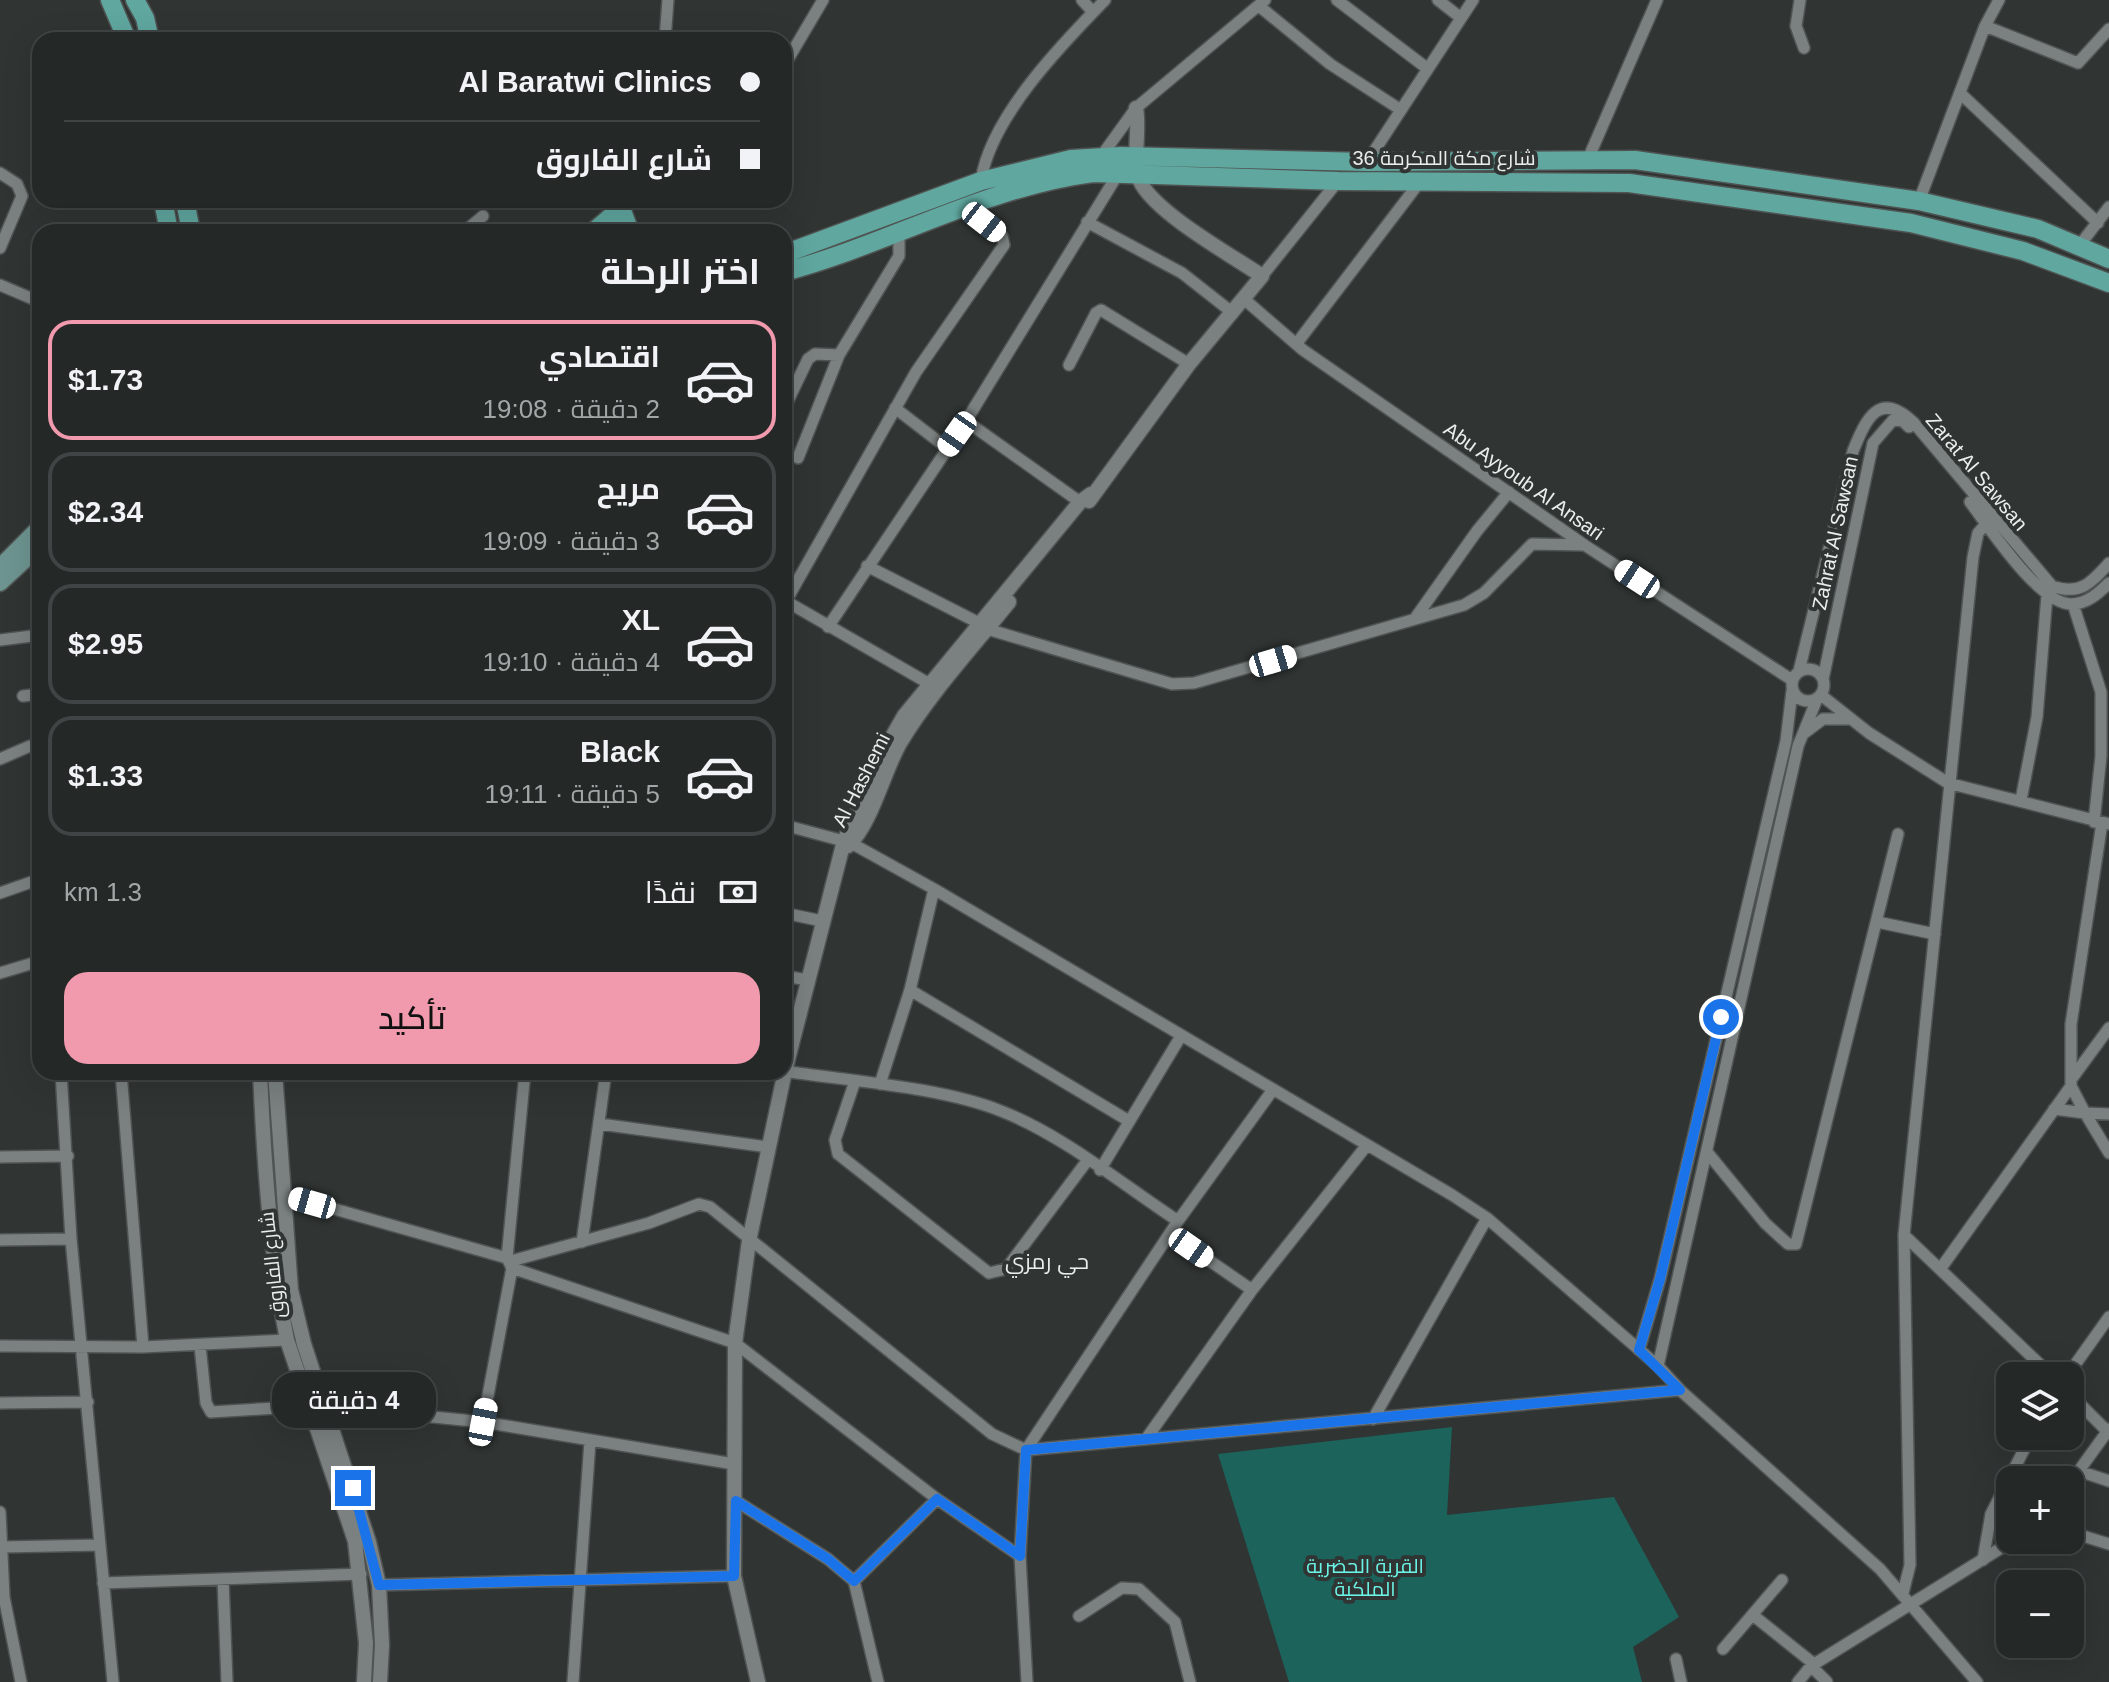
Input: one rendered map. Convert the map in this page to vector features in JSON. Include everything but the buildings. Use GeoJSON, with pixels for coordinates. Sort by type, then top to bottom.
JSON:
{"type":"FeatureCollection","features":[{"type":"Feature","properties":{"kind":"main road"},"geometry":{"type":"LineString","coordinates":[[110,0],[124,32]]}},
{"type":"Feature","properties":{"kind":"main road"},"geometry":{"type":"LineString","coordinates":[[135,0],[148,32]]}},
{"type":"Feature","properties":{"kind":"main road","name":"شارع مكة المكرمة 36"},"geometry":{"type":"LineString","coordinates":[[792,251],[981,181],[1071,159],[1118,174],[1138,166],[1338,181],[1423,179],[1629,183],[1911,223],[2023,251],[2109,283]]}},
{"type":"Feature","properties":{"kind":"main road","name":"شارع مكة المكرمة 36"},"geometry":{"type":"LineString","coordinates":[[792,270],[830,260],[899,231],[1097,165],[1588,159],[1635,160],[1919,201],[2038,229],[2109,259]]}},
{"type":"Feature","properties":{"kind":"main road"},"geometry":{"type":"LineString","coordinates":[[602,224],[620,208]]}},
{"type":"Feature","properties":{"kind":"main road"},"geometry":{"type":"LineString","coordinates":[[0,567],[32,535]]}},
{"type":"Feature","properties":{"kind":"main road"},"geometry":{"type":"LineString","coordinates":[[0,583],[32,553]]}},
{"type":"Feature","properties":{"kind":"street"},"geometry":{"type":"LineString","coordinates":[[666,32],[668,0]]}},
{"type":"Feature","properties":{"kind":"street"},"geometry":{"type":"LineString","coordinates":[[792,52],[823,0]]}},
{"type":"Feature","properties":{"kind":"street"},"geometry":{"type":"LineString","coordinates":[[1082,0],[1093,12]]}},
{"type":"Feature","properties":{"kind":"street"},"geometry":{"type":"LineString","coordinates":[[981,181],[986,152],[1017,104],[1105,0]]}},
{"type":"Feature","properties":{"kind":"street"},"geometry":{"type":"LineString","coordinates":[[1337,0],[1428,69]]}},
{"type":"Feature","properties":{"kind":"street"},"geometry":{"type":"LineString","coordinates":[[1438,0],[1461,18]]}},
{"type":"Feature","properties":{"kind":"street"},"geometry":{"type":"LineString","coordinates":[[1367,162],[1473,0]]}},
{"type":"Feature","properties":{"kind":"street"},"geometry":{"type":"LineString","coordinates":[[1588,159],[1657,0]]}},
{"type":"Feature","properties":{"kind":"street"},"geometry":{"type":"LineString","coordinates":[[1800,0],[1796,26],[1804,48]]}},
{"type":"Feature","properties":{"kind":"street"},"geometry":{"type":"LineString","coordinates":[[1919,201],[1985,26],[1999,0]]}},
{"type":"Feature","properties":{"kind":"street"},"geometry":{"type":"LineString","coordinates":[[1097,165],[1136,108],[1262,3],[1330,64],[1401,110]]}},
{"type":"Feature","properties":{"kind":"street"},"geometry":{"type":"LineString","coordinates":[[1985,26],[2078,63],[2109,29]]}},
{"type":"Feature","properties":{"kind":"street"},"geometry":{"type":"LineString","coordinates":[[1960,93],[2098,223]]}},
{"type":"Feature","properties":{"kind":"street"},"geometry":{"type":"LineString","coordinates":[[1136,108],[1138,166],[1144,187],[1160,205],[1262,276],[1338,181]]}},
{"type":"Feature","properties":{"kind":"street"},"geometry":{"type":"LineString","coordinates":[[0,173],[17,184],[22,196],[0,248]]}},
{"type":"Feature","properties":{"kind":"street"},"geometry":{"type":"LineString","coordinates":[[828,627],[966,421],[1118,174]]}},
{"type":"Feature","properties":{"kind":"street"},"geometry":{"type":"LineString","coordinates":[[1297,343],[1423,179]]}},
{"type":"Feature","properties":{"kind":"street"},"geometry":{"type":"LineString","coordinates":[[2079,246],[2109,207]]}},
{"type":"Feature","properties":{"kind":"street"},"geometry":{"type":"LineString","coordinates":[[792,588],[941,333],[1004,245],[1002,236],[965,208]]}},
{"type":"Feature","properties":{"kind":"street"},"geometry":{"type":"LineString","coordinates":[[474,224],[483,216]]}},
{"type":"Feature","properties":{"kind":"street"},"geometry":{"type":"LineString","coordinates":[[1087,222],[1182,273],[1233,313]]}},
{"type":"Feature","properties":{"kind":"street"},"geometry":{"type":"LineString","coordinates":[[798,458],[839,355],[899,256],[899,231]]}},
{"type":"Feature","properties":{"kind":"street","name":"Al Hashemi"},"geometry":{"type":"LineString","coordinates":[[792,1043],[822,921],[847,844],[889,752],[928,683],[983,626],[1086,506],[1086,498],[1189,364],[1262,276]]}},
{"type":"Feature","properties":{"kind":"street"},"geometry":{"type":"LineString","coordinates":[[0,285],[32,299]]}},
{"type":"Feature","properties":{"kind":"street","name":"Abu Ayyoub Al Ansari"},"geometry":{"type":"LineString","coordinates":[[1244,299],[1297,343],[1586,546],[1795,681]]}},
{"type":"Feature","properties":{"kind":"street"},"geometry":{"type":"LineString","coordinates":[[1069,365],[1096,313],[1101,310],[1189,364]]}},
{"type":"Feature","properties":{"kind":"street"},"geometry":{"type":"LineString","coordinates":[[792,392],[808,359],[815,354],[839,355]]}},
{"type":"Feature","properties":{"kind":"street"},"geometry":{"type":"LineString","coordinates":[[895,408],[947,448]]}},
{"type":"Feature","properties":{"kind":"street","name":"Zarat Al Sawsan"},"geometry":{"type":"LineString","coordinates":[[1795,681],[1853,451],[1864,423],[1876,411],[1894,408],[1902,412],[1989,519],[2052,586],[2069,590],[2084,588],[2109,563]]}},
{"type":"Feature","properties":{"kind":"street","name":"Zahrat Al Sawsan"},"geometry":{"type":"LineString","coordinates":[[1823,679],[1873,443],[1893,420],[1903,421],[1989,519],[2047,595]]}},
{"type":"Feature","properties":{"kind":"street"},"geometry":{"type":"LineString","coordinates":[[966,421],[1086,498]]}},
{"type":"Feature","properties":{"kind":"street"},"geometry":{"type":"LineString","coordinates":[[1416,617],[1509,492]]}},
{"type":"Feature","properties":{"kind":"street"},"geometry":{"type":"LineString","coordinates":[[1907,1597],[1910,1565],[1904,1235],[1973,557],[1978,533],[1989,519]]}},
{"type":"Feature","properties":{"kind":"street"},"geometry":{"type":"LineString","coordinates":[[867,566],[983,626],[1172,684],[1215,678],[1464,605],[1484,593],[1532,544],[1586,546]]}},
{"type":"Feature","properties":{"kind":"street"},"geometry":{"type":"LineString","coordinates":[[2021,800],[2037,717],[2047,595],[2073,604],[2086,601],[2109,583]]}},
{"type":"Feature","properties":{"kind":"street"},"geometry":{"type":"LineString","coordinates":[[792,604],[928,683]]}},
{"type":"Feature","properties":{"kind":"street"},"geometry":{"type":"LineString","coordinates":[[2073,604],[2101,692],[2101,823],[2071,1024],[2072,1082],[2085,1113],[2109,1153]]}},
{"type":"Feature","properties":{"kind":"street","name":"Al Hashemi"},"geometry":{"type":"LineString","coordinates":[[889,752],[983,626]]}},
{"type":"Feature","properties":{"kind":"street"},"geometry":{"type":"LineString","coordinates":[[0,640],[32,636]]}},
{"type":"Feature","properties":{"kind":"street"},"geometry":{"type":"LineString","coordinates":[[1658,1366],[1800,738],[1819,697],[1823,679],[1816,671],[1795,681]]}},
{"type":"Feature","properties":{"kind":"street"},"geometry":{"type":"LineString","coordinates":[[1795,681],[1800,700],[1819,697],[1948,783],[2101,823]]}},
{"type":"Feature","properties":{"kind":"street"},"geometry":{"type":"LineString","coordinates":[[1639,1350],[1660,1279],[1786,741],[1795,681]]}},
{"type":"Feature","properties":{"kind":"street"},"geometry":{"type":"LineString","coordinates":[[23,696],[32,695]]}},
{"type":"Feature","properties":{"kind":"street"},"geometry":{"type":"LineString","coordinates":[[1800,738],[1823,719],[1851,719]]}},
{"type":"Feature","properties":{"kind":"street"},"geometry":{"type":"LineString","coordinates":[[0,759],[32,746]]}},
{"type":"Feature","properties":{"kind":"street"},"geometry":{"type":"LineString","coordinates":[[792,827],[847,844],[934,889],[1487,1218],[1658,1366],[1680,1390],[1907,1597],[1977,1682]]}},
{"type":"Feature","properties":{"kind":"street"},"geometry":{"type":"LineString","coordinates":[[1707,1152],[1765,1223],[1788,1244],[1796,1244],[1898,834]]}},
{"type":"Feature","properties":{"kind":"street"},"geometry":{"type":"LineString","coordinates":[[0,893],[32,882]]}},
{"type":"Feature","properties":{"kind":"street"},"geometry":{"type":"LineString","coordinates":[[880,1084],[910,990],[934,889]]}},
{"type":"Feature","properties":{"kind":"street"},"geometry":{"type":"LineString","coordinates":[[792,915],[822,921]]}},
{"type":"Feature","properties":{"kind":"street"},"geometry":{"type":"LineString","coordinates":[[1877,922],[1935,934]]}},
{"type":"Feature","properties":{"kind":"street"},"geometry":{"type":"LineString","coordinates":[[0,973],[32,963]]}},
{"type":"Feature","properties":{"kind":"street"},"geometry":{"type":"LineString","coordinates":[[792,977],[808,980]]}},
{"type":"Feature","properties":{"kind":"street"},"geometry":{"type":"LineString","coordinates":[[910,990],[1129,1121]]}},
{"type":"Feature","properties":{"kind":"street"},"geometry":{"type":"LineString","coordinates":[[1941,1268],[2109,1028]]}},
{"type":"Feature","properties":{"kind":"street"},"geometry":{"type":"LineString","coordinates":[[1100,1170],[1181,1036]]}},
{"type":"Feature","properties":{"kind":"street"},"geometry":{"type":"LineString","coordinates":[[792,1072],[880,1084],[997,1109],[1045,1132],[1178,1221]]}},
{"type":"Feature","properties":{"kind":"street"},"geometry":{"type":"LineString","coordinates":[[62,1080],[71,1239],[113,1682]]}},
{"type":"Feature","properties":{"kind":"street"},"geometry":{"type":"LineString","coordinates":[[122,1080],[143,1347]]}},
{"type":"Feature","properties":{"kind":"street","name":"شارع الفاروق"},"geometry":{"type":"LineString","coordinates":[[260,1080],[277,1284],[287,1340],[360,1508],[379,1585],[380,1682]]}},
{"type":"Feature","properties":{"kind":"street","name":"شارع الفاروق"},"geometry":{"type":"LineString","coordinates":[[276,1080],[291,1290],[316,1406],[349,1515],[361,1574],[364,1682]]}},
{"type":"Feature","properties":{"kind":"street"},"geometry":{"type":"LineString","coordinates":[[483,1422],[510,1262],[524,1080]]}},
{"type":"Feature","properties":{"kind":"street"},"geometry":{"type":"LineString","coordinates":[[582,1242],[605,1080]]}},
{"type":"Feature","properties":{"kind":"street","name":"Al Hashemi"},"geometry":{"type":"LineString","coordinates":[[734,1464],[735,1343],[749,1241],[783,1080]]}},
{"type":"Feature","properties":{"kind":"street"},"geometry":{"type":"LineString","coordinates":[[855,1081],[835,1140],[838,1154],[989,1273],[1006,1269],[1087,1161]]}},
{"type":"Feature","properties":{"kind":"street"},"geometry":{"type":"LineString","coordinates":[[1027,1682],[1020,1556],[1026,1450],[1178,1221],[1272,1091]]}},
{"type":"Feature","properties":{"kind":"street"},"geometry":{"type":"LineString","coordinates":[[2054,1109],[2109,1114]]}},
{"type":"Feature","properties":{"kind":"street"},"geometry":{"type":"LineString","coordinates":[[600,1124],[768,1147]]}},
{"type":"Feature","properties":{"kind":"street"},"geometry":{"type":"LineString","coordinates":[[263,1133],[279,1132]]}},
{"type":"Feature","properties":{"kind":"street"},"geometry":{"type":"LineString","coordinates":[[1146,1439],[1252,1290],[1367,1145]]}},
{"type":"Feature","properties":{"kind":"street"},"geometry":{"type":"LineString","coordinates":[[0,1157],[68,1156]]}},
{"type":"Feature","properties":{"kind":"street"},"geometry":{"type":"LineString","coordinates":[[285,1195],[510,1262],[735,1343],[937,1499],[1020,1556]]}},
{"type":"Feature","properties":{"kind":"street"},"geometry":{"type":"LineString","coordinates":[[510,1262],[649,1223],[699,1204],[725,1216],[749,1241],[992,1434],[1026,1450],[1680,1390]]}},
{"type":"Feature","properties":{"kind":"street"},"geometry":{"type":"LineString","coordinates":[[1373,1419],[1487,1218]]}},
{"type":"Feature","properties":{"kind":"street"},"geometry":{"type":"LineString","coordinates":[[1171,1234],[1252,1290]]}},
{"type":"Feature","properties":{"kind":"street"},"geometry":{"type":"LineString","coordinates":[[1904,1235],[2038,1362]]}},
{"type":"Feature","properties":{"kind":"street"},"geometry":{"type":"LineString","coordinates":[[0,1240],[71,1239]]}},
{"type":"Feature","properties":{"kind":"street"},"geometry":{"type":"LineString","coordinates":[[2077,1362],[2109,1317]]}},
{"type":"Feature","properties":{"kind":"street"},"geometry":{"type":"LineString","coordinates":[[0,1346],[200,1346],[287,1340]]}},
{"type":"Feature","properties":{"kind":"street"},"geometry":{"type":"LineString","coordinates":[[200,1346],[209,1411],[316,1406],[483,1422],[734,1464],[734,1576],[758,1682]]}},
{"type":"Feature","properties":{"kind":"street"},"geometry":{"type":"LineString","coordinates":[[0,1403],[88,1402]]}},
{"type":"Feature","properties":{"kind":"street"},"geometry":{"type":"LineString","coordinates":[[2083,1466],[2108,1430],[2084,1407]]}},
{"type":"Feature","properties":{"kind":"street"},"geometry":{"type":"LineString","coordinates":[[573,1682],[577,1579],[590,1441]]}},
{"type":"Feature","properties":{"kind":"street"},"geometry":{"type":"LineString","coordinates":[[1983,1560],[1991,1514],[2024,1450]]}},
{"type":"Feature","properties":{"kind":"street"},"geometry":{"type":"LineString","coordinates":[[2084,1473],[2109,1481]]}},
{"type":"Feature","properties":{"kind":"street"},"geometry":{"type":"LineString","coordinates":[[854,1581],[937,1499]]}},
{"type":"Feature","properties":{"kind":"street"},"geometry":{"type":"LineString","coordinates":[[736,1501],[828,1559],[854,1581],[878,1682]]}},
{"type":"Feature","properties":{"kind":"street"},"geometry":{"type":"LineString","coordinates":[[0,1512],[2,1592],[13,1658],[21,1682]]}},
{"type":"Feature","properties":{"kind":"street"},"geometry":{"type":"LineString","coordinates":[[2084,1536],[2109,1544]]}},
{"type":"Feature","properties":{"kind":"street"},"geometry":{"type":"LineString","coordinates":[[2,1547],[100,1545]]}},
{"type":"Feature","properties":{"kind":"street"},"geometry":{"type":"LineString","coordinates":[[1798,1682],[1812,1665],[1907,1597],[1996,1552]]}},
{"type":"Feature","properties":{"kind":"street"},"geometry":{"type":"LineString","coordinates":[[103,1583],[361,1574]]}},
{"type":"Feature","properties":{"kind":"street"},"geometry":{"type":"LineString","coordinates":[[379,1585],[734,1576]]}},
{"type":"Feature","properties":{"kind":"street"},"geometry":{"type":"LineString","coordinates":[[223,1579],[227,1682]]}},
{"type":"Feature","properties":{"kind":"street"},"geometry":{"type":"LineString","coordinates":[[1723,1649],[1782,1580]]}},
{"type":"Feature","properties":{"kind":"street"},"geometry":{"type":"LineString","coordinates":[[1079,1616],[1122,1588],[1139,1589],[1175,1622],[1190,1682]]}},
{"type":"Feature","properties":{"kind":"street"},"geometry":{"type":"LineString","coordinates":[[1754,1616],[1812,1665],[1827,1682]]}},
{"type":"Feature","properties":{"kind":"street"},"geometry":{"type":"LineString","coordinates":[[1676,1659],[1681,1682]]}},
{"type":"Feature","properties":{"kind":"green space","name":"القرية الحضرية الملكية"},"geometry":{"type":"Polygon","coordinates":[[[1452,1427],[1447,1515],[1614,1497],[1679,1617],[1633,1647],[1642,1682],[1289,1682],[1218,1454],[1452,1427]]]}},
{"type":"Feature","properties":{"kind":"district","name":"حي رمزي"},"geometry":{"type":"Point","coordinates":[1047,1261]}},
{"type":"Feature","properties":{"kind":"route"},"geometry":{"type":"LineString","coordinates":[[353,1488],[379,1585],[734,1576],[736,1501],[828,1559],[854,1581],[937,1499],[1020,1556],[1022,1470],[1026,1450],[1680,1390],[1639,1350],[1660,1279],[1721,1017]]}}]}
